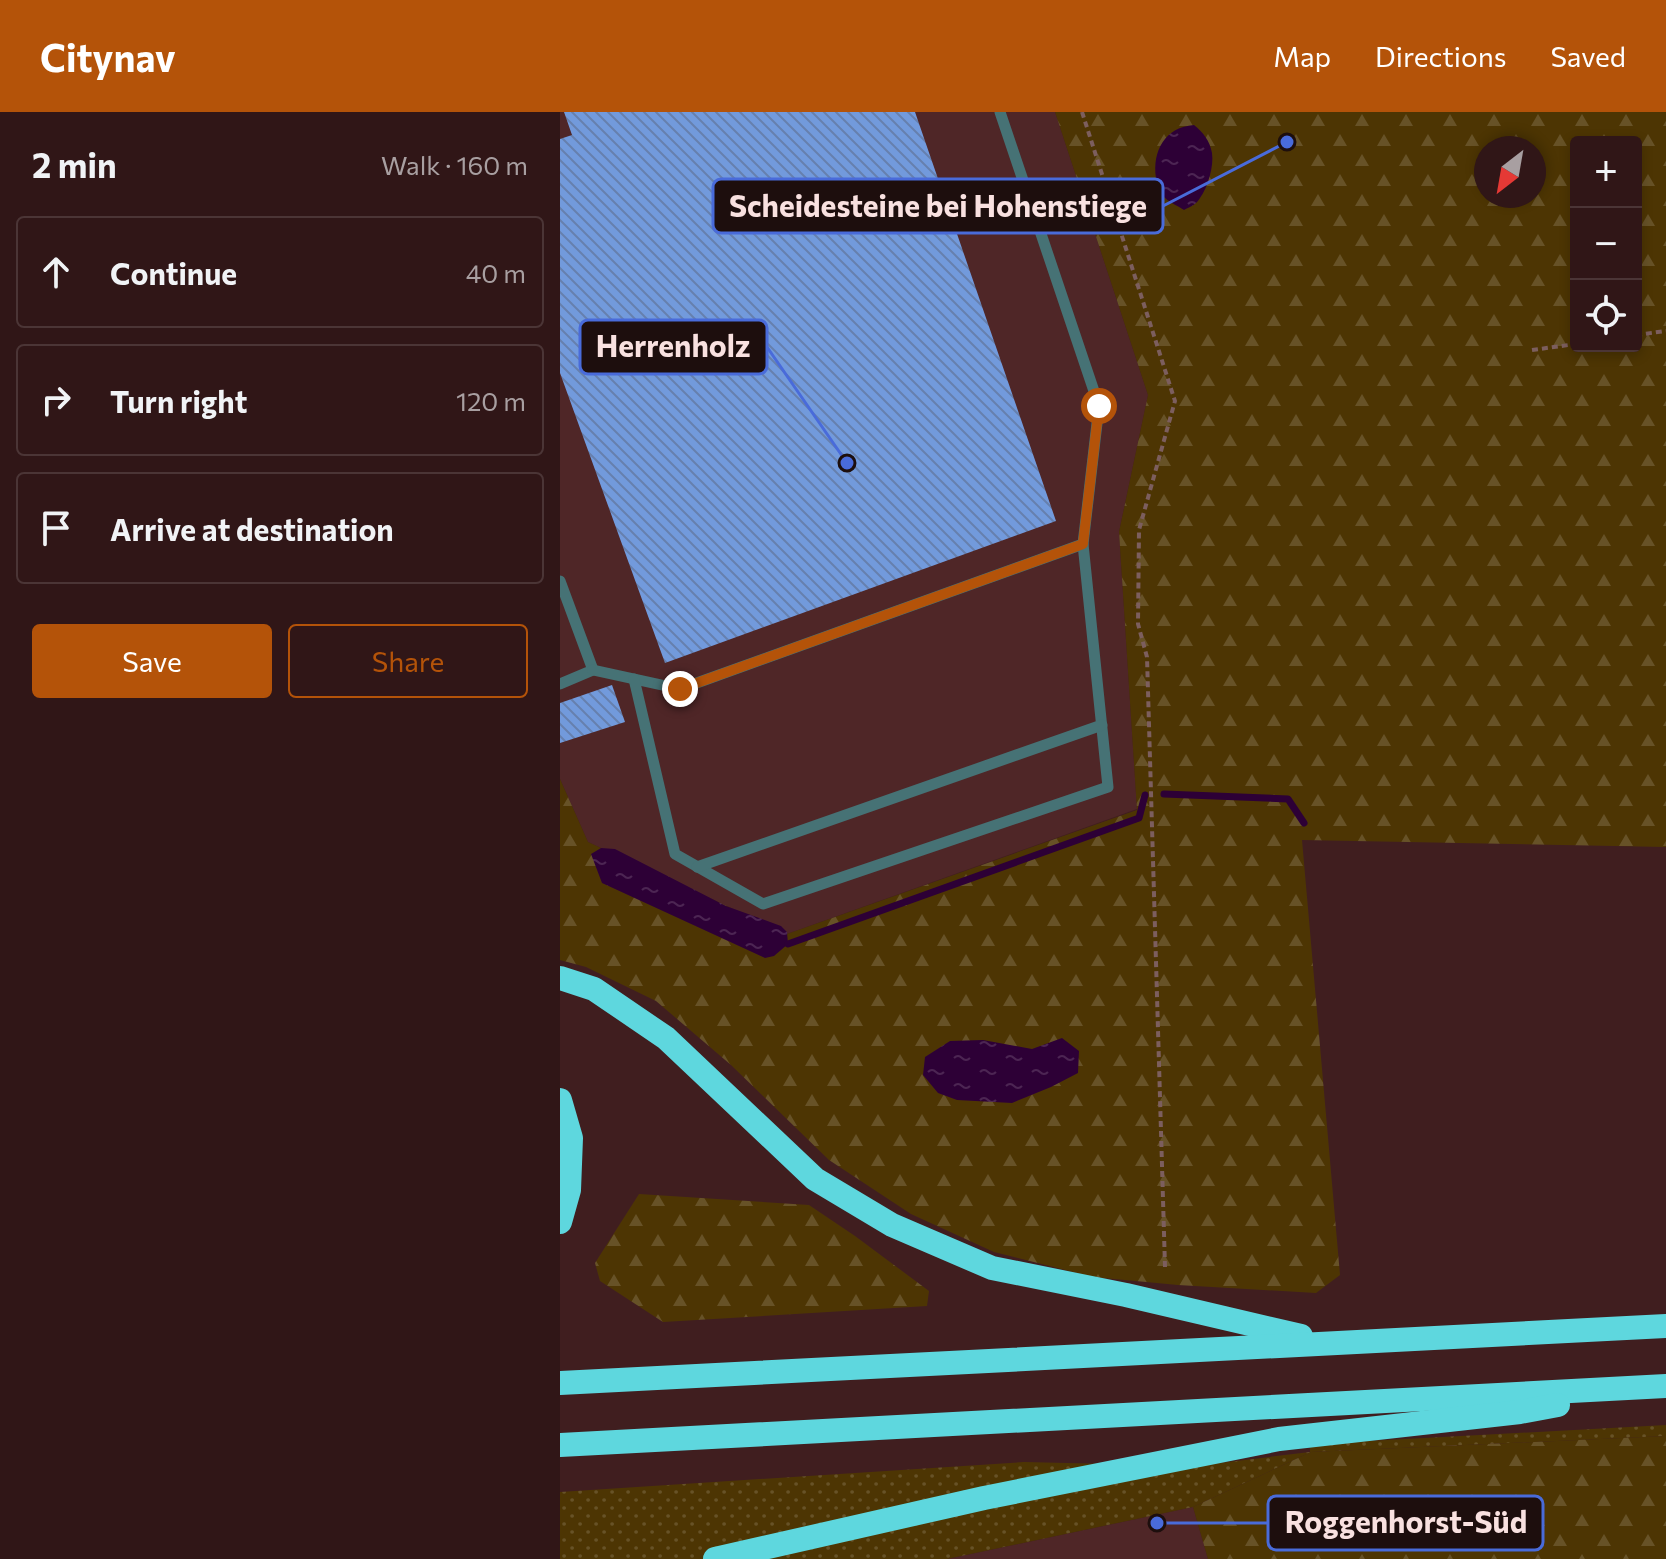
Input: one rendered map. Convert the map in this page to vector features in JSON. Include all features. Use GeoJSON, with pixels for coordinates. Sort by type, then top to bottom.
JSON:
{"type":"FeatureCollection","features":[{"type":"Feature","properties":{"kind":"highway"},"geometry":{"type":"LineString","coordinates":[[560,978],[594,989],[666,1038],[815,1179],[892,1225],[992,1268],[1126,1295],[1331,1343]]}},
{"type":"Feature","properties":{"kind":"highway"},"geometry":{"type":"LineString","coordinates":[[560,1100],[571,1138],[569,1190],[560,1222]]}},
{"type":"Feature","properties":{"kind":"highway"},"geometry":{"type":"LineString","coordinates":[[560,1383],[1666,1326]]}},
{"type":"Feature","properties":{"kind":"highway"},"geometry":{"type":"LineString","coordinates":[[560,1445],[1664,1386]]}},
{"type":"Feature","properties":{"kind":"highway"},"geometry":{"type":"LineString","coordinates":[[715,1559],[984,1498],[1279,1439],[1520,1412],[1664,1386]]}},
{"type":"Feature","properties":{"kind":"lane"},"geometry":{"type":"LineString","coordinates":[[634,679],[675,854],[763,904],[1108,787],[1083,544],[1099,406],[1000,112]]}},
{"type":"Feature","properties":{"kind":"lane"},"geometry":{"type":"LineString","coordinates":[[560,684],[593,670],[680,689],[1083,544]]}},
{"type":"Feature","properties":{"kind":"lane"},"geometry":{"type":"LineString","coordinates":[[560,581],[593,670]]}},
{"type":"Feature","properties":{"kind":"lane"},"geometry":{"type":"LineString","coordinates":[[697,867],[1102,725]]}},
{"type":"Feature","properties":{"kind":"path"},"geometry":{"type":"LineString","coordinates":[[1082,112],[1175,401],[1139,530],[1138,624],[1147,657],[1165,1267]]}},
{"type":"Feature","properties":{"kind":"path"},"geometry":{"type":"LineString","coordinates":[[1642,334],[1666,331]]}},
{"type":"Feature","properties":{"kind":"path"},"geometry":{"type":"LineString","coordinates":[[1532,350],[1570,345]]}},
{"type":"Feature","properties":{"kind":"shaded area"},"geometry":{"type":"Polygon","coordinates":[[[560,112],[1055,112],[1148,395],[1119,532],[1137,809],[787,934],[588,842],[560,779],[560,112]]]}},
{"type":"Feature","properties":{"kind":"shaded area"},"geometry":{"type":"Polygon","coordinates":[[[1193,1507],[1208,1559],[947,1559],[1193,1507]]]}},
{"type":"Feature","properties":{"kind":"green space"},"geometry":{"type":"Polygon","coordinates":[[[1055,112],[1666,112],[1666,847],[1302,840],[1340,1275],[1316,1293],[1093,1277],[994,1252],[911,1214],[829,1160],[731,1065],[656,1001],[586,967],[560,960],[560,779],[588,842],[787,934],[1137,810],[1119,532],[1148,395],[1055,112]]]}},
{"type":"Feature","properties":{"kind":"green space"},"geometry":{"type":"Polygon","coordinates":[[[639,1194],[809,1205],[929,1291],[927,1306],[663,1322],[600,1281],[595,1263],[639,1194]]]}},
{"type":"Feature","properties":{"kind":"green space"},"geometry":{"type":"Polygon","coordinates":[[[1666,1425],[1666,1436],[1311,1452],[1193,1507],[947,1559],[560,1559],[560,1492],[1024,1462],[1195,1466],[1310,1452],[1310,1446],[1350,1442],[1666,1425]]]}},
{"type":"Feature","properties":{"kind":"green space"},"geometry":{"type":"Polygon","coordinates":[[[1666,1436],[1666,1559],[1208,1559],[1193,1507],[1311,1452],[1666,1436]]]}},
{"type":"Feature","properties":{"kind":"water"},"geometry":{"type":"Polygon","coordinates":[[[1194,125],[1210,145],[1212,164],[1199,200],[1184,210],[1160,192],[1156,159],[1168,136],[1175,130],[1194,125]]]}},
{"type":"Feature","properties":{"kind":"water"},"geometry":{"type":"Polygon","coordinates":[[[601,848],[615,849],[726,906],[781,926],[787,932],[788,944],[774,956],[765,958],[602,883],[591,854],[601,848]]]}},
{"type":"Feature","properties":{"kind":"water"},"geometry":{"type":"Polygon","coordinates":[[[1062,1038],[1079,1051],[1078,1073],[1012,1103],[957,1100],[938,1093],[923,1075],[925,1057],[950,1041],[983,1040],[1032,1049],[1062,1038]]]}},
{"type":"Feature","properties":{"kind":"building"},"geometry":{"type":"Polygon","coordinates":[[[564,112],[915,112],[1056,521],[665,663],[560,373],[560,139],[572,135],[564,112]]]}},
{"type":"Feature","properties":{"kind":"building"},"geometry":{"type":"Polygon","coordinates":[[[612,685],[625,722],[560,743],[560,703],[612,685]]]}},
{"type":"Feature","properties":{"kind":"waterway"},"geometry":{"type":"LineString","coordinates":[[1164,794],[1288,799],[1304,823]]}},
{"type":"Feature","properties":{"kind":"waterway"},"geometry":{"type":"LineString","coordinates":[[788,944],[1139,818],[1145,795]]}},
{"type":"Feature","properties":{"kind":"place","name":"Scheidesteine bei Hohenstiege"},"geometry":{"type":"Point","coordinates":[1287,142]}},
{"type":"Feature","properties":{"kind":"place","name":"Herrenholz"},"geometry":{"type":"Point","coordinates":[847,463]}},
{"type":"Feature","properties":{"kind":"place","name":"Roggenhorst-Süd"},"geometry":{"type":"Point","coordinates":[1157,1523]}},
{"type":"Feature","properties":{"kind":"route"},"geometry":{"type":"LineString","coordinates":[[680,689],[1083,544],[1099,406]]}}]}
